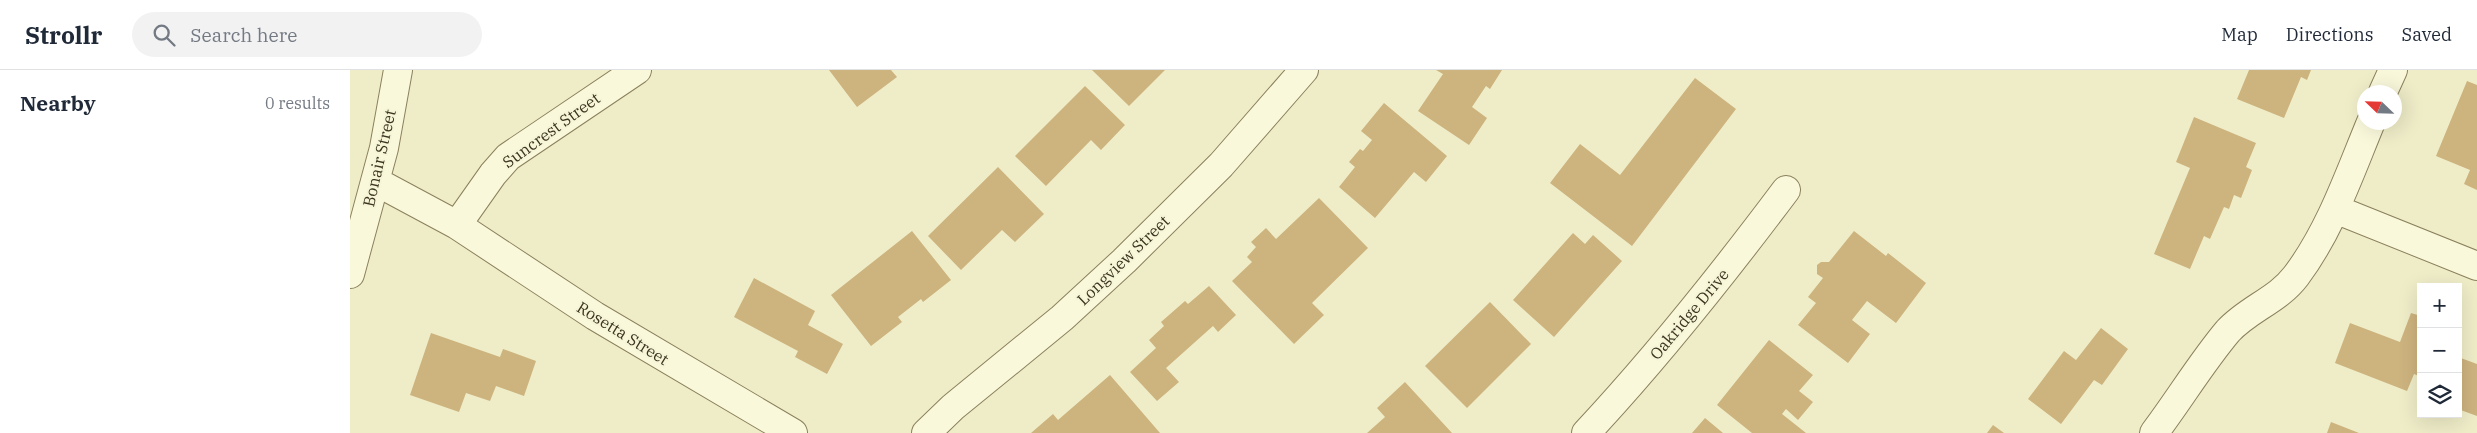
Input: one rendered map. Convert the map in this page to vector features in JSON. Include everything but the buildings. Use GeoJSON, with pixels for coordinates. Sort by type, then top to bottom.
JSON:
{"type":"FeatureCollection","features":[{"type":"Feature","properties":{"kind":"street","name":"Bonair Street"},"geometry":{"type":"LineString","coordinates":[[350,274],[384,148],[398,70]]}},
{"type":"Feature","properties":{"kind":"street","name":"Suncrest Street"},"geometry":{"type":"LineString","coordinates":[[457,225],[493,174],[508,157],[637,70]]}},
{"type":"Feature","properties":{"kind":"street","name":"Longview Street"},"geometry":{"type":"LineString","coordinates":[[926,433],[953,407],[1062,318],[1124,261],[1221,165],[1304,70]]}},
{"type":"Feature","properties":{"kind":"street"},"geometry":{"type":"LineString","coordinates":[[2386,85],[2392,70]]}},
{"type":"Feature","properties":{"kind":"street"},"geometry":{"type":"LineString","coordinates":[[2154,433],[2229,330],[2284,291],[2295,278],[2311,255],[2335,209],[2368,130]]}},
{"type":"Feature","properties":{"kind":"street","name":"Rosetta Street"},"geometry":{"type":"LineString","coordinates":[[375,181],[457,225],[594,316],[793,433]]}},
{"type":"Feature","properties":{"kind":"street","name":"Oakridge Drive"},"geometry":{"type":"LineString","coordinates":[[1586,433],[1629,387],[1717,283],[1786,190]]}},
{"type":"Feature","properties":{"kind":"street"},"geometry":{"type":"LineString","coordinates":[[2335,209],[2477,266]]}}]}
